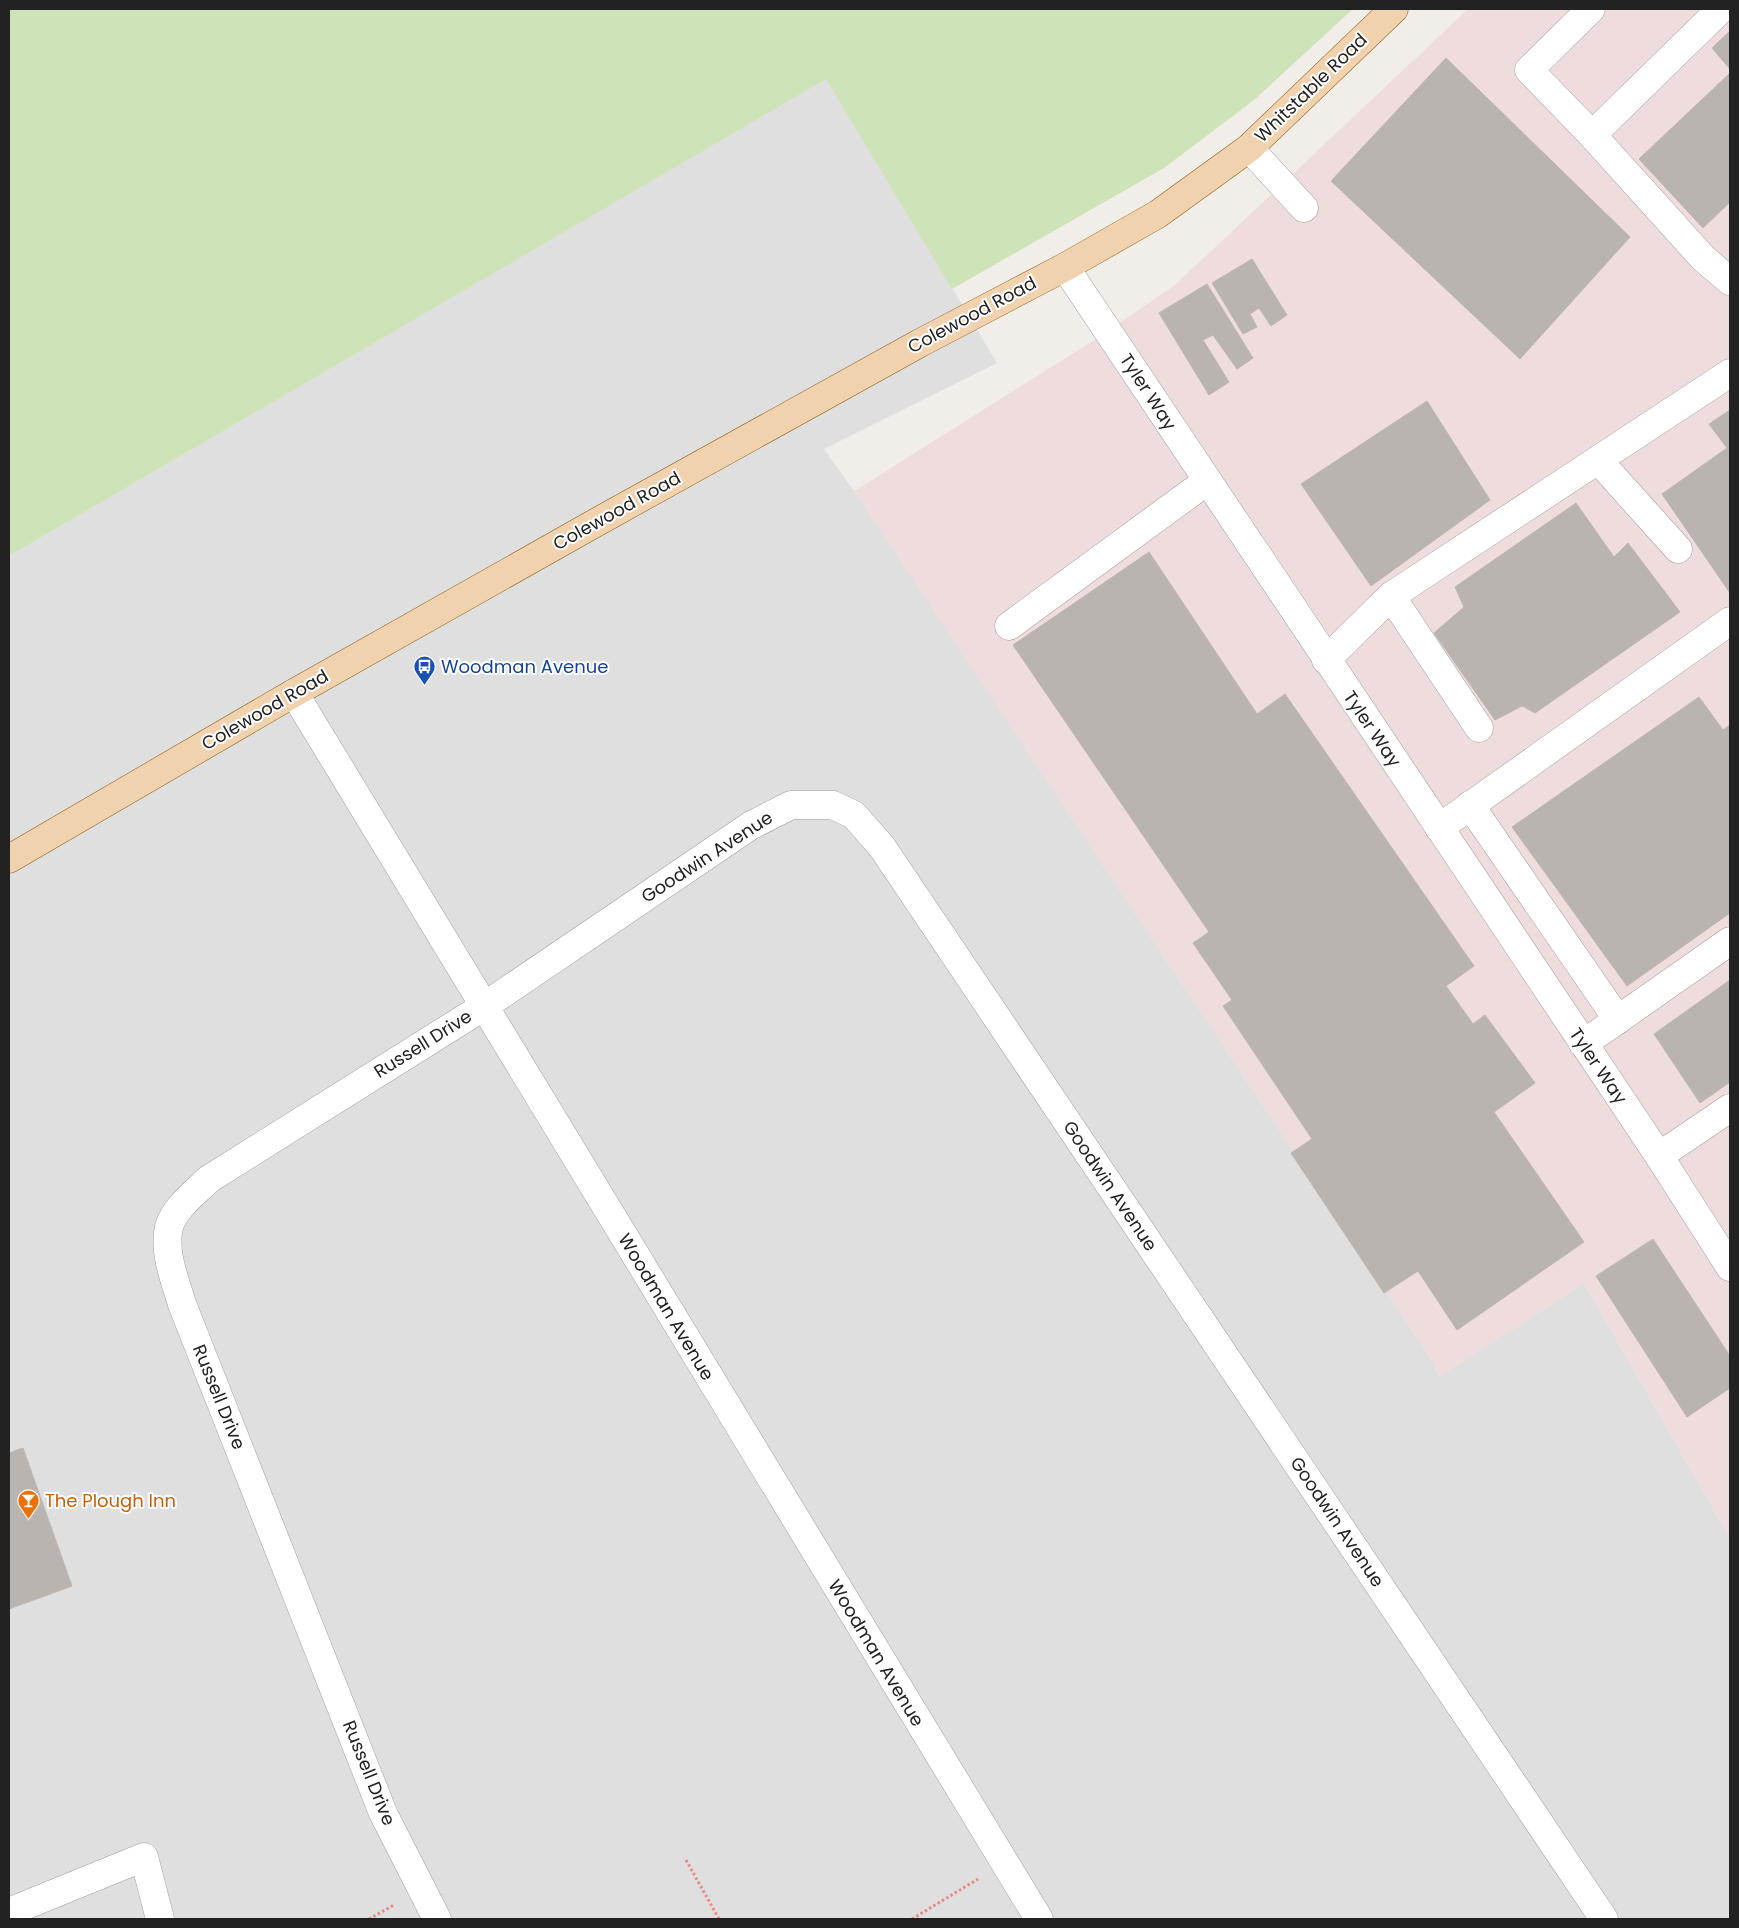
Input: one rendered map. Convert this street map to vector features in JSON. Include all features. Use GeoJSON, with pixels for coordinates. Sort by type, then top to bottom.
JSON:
{"type":"FeatureCollection","features":[{"type":"Feature","properties":{"kind":"main road","name":"Whitstable Road"},"geometry":{"type":"LineString","coordinates":[[1228,165],[1249,148],[1394,9]]}},
{"type":"Feature","properties":{"kind":"main road","name":"Colewood Road"},"geometry":{"type":"LineString","coordinates":[[9,859],[294,693],[920,342],[1065,267],[1158,214],[1228,165]]}},
{"type":"Feature","properties":{"kind":"street"},"geometry":{"type":"LineString","coordinates":[[1590,9],[1529,70],[1592,135],[1703,258],[1730,281]]}},
{"type":"Feature","properties":{"kind":"street"},"geometry":{"type":"LineString","coordinates":[[1592,135],[1721,9]]}},
{"type":"Feature","properties":{"kind":"street"},"geometry":{"type":"LineString","coordinates":[[1249,148],[1304,208]]}},
{"type":"Feature","properties":{"kind":"street","name":"Tyler Way"},"geometry":{"type":"LineString","coordinates":[[1065,267],[1681,1190],[1730,1268]]}},
{"type":"Feature","properties":{"kind":"street"},"geometry":{"type":"LineString","coordinates":[[1326,660],[1391,596],[1730,373]]}},
{"type":"Feature","properties":{"kind":"street"},"geometry":{"type":"LineString","coordinates":[[1598,460],[1678,549]]}},
{"type":"Feature","properties":{"kind":"street"},"geometry":{"type":"LineString","coordinates":[[1009,626],[1207,481]]}},
{"type":"Feature","properties":{"kind":"street"},"geometry":{"type":"LineString","coordinates":[[1391,596],[1479,728]]}},
{"type":"Feature","properties":{"kind":"street"},"geometry":{"type":"LineString","coordinates":[[1439,828],[1730,621]]}},
{"type":"Feature","properties":{"kind":"street","name":"Woodman Avenue"},"geometry":{"type":"LineString","coordinates":[[294,693],[483,1007],[1039,1919]]}},
{"type":"Feature","properties":{"kind":"street","name":"Goodwin Avenue"},"geometry":{"type":"LineString","coordinates":[[483,1007],[750,826],[791,805],[833,805],[854,815],[882,847],[1604,1919]]}},
{"type":"Feature","properties":{"kind":"street"},"geometry":{"type":"LineString","coordinates":[[1470,805],[1618,1020]]}},
{"type":"Feature","properties":{"kind":"street"},"geometry":{"type":"LineString","coordinates":[[1489,902],[1521,880]]}},
{"type":"Feature","properties":{"kind":"street"},"geometry":{"type":"LineString","coordinates":[[1583,1044],[1730,942]]}},
{"type":"Feature","properties":{"kind":"street","name":"Russell Drive"},"geometry":{"type":"LineString","coordinates":[[437,1919],[383,1813],[182,1304],[168,1258],[169,1226],[182,1206],[209,1179],[483,1007]]}},
{"type":"Feature","properties":{"kind":"street"},"geometry":{"type":"LineString","coordinates":[[1658,1156],[1730,1108]]}},
{"type":"Feature","properties":{"kind":"street"},"geometry":{"type":"LineString","coordinates":[[9,1912],[144,1857],[160,1919]]}},
{"type":"Feature","properties":{"kind":"path"},"geometry":{"type":"LineString","coordinates":[[686,1860],[719,1919]]}},
{"type":"Feature","properties":{"kind":"path"},"geometry":{"type":"LineString","coordinates":[[912,1919],[1004,1863]]}},
{"type":"Feature","properties":{"kind":"shaded area"},"geometry":{"type":"Polygon","coordinates":[[[1468,9],[1730,9],[1730,1538],[1584,1283],[1440,1377],[1427,1352],[854,491],[1096,339],[1175,285],[1468,9]]]}},
{"type":"Feature","properties":{"kind":"shaded area"},"geometry":{"type":"Polygon","coordinates":[[[826,78],[997,363],[824,449],[854,491],[1427,1352],[1440,1377],[1584,1283],[1730,1538],[1730,1919],[9,1919],[9,556],[826,78]]]}},
{"type":"Feature","properties":{"kind":"green space"},"geometry":{"type":"Polygon","coordinates":[[[9,9],[1353,9],[1254,100],[1164,168],[952,289],[826,79],[9,556],[9,9]]]}},
{"type":"Feature","properties":{"kind":"building"},"geometry":{"type":"Polygon","coordinates":[[[1730,31],[1730,69],[1712,48],[1730,31]]]}},
{"type":"Feature","properties":{"kind":"building"},"geometry":{"type":"Polygon","coordinates":[[[1446,58],[1630,237],[1520,359],[1331,181],[1446,58]]]}},
{"type":"Feature","properties":{"kind":"building"},"geometry":{"type":"Polygon","coordinates":[[[1730,73],[1730,202],[1703,228],[1639,159],[1730,73]]]}},
{"type":"Feature","properties":{"kind":"building"},"geometry":{"type":"Polygon","coordinates":[[[1252,259],[1287,315],[1271,326],[1259,308],[1250,314],[1257,327],[1243,334],[1212,283],[1252,259]]]}},
{"type":"Feature","properties":{"kind":"building"},"geometry":{"type":"Polygon","coordinates":[[[1207,284],[1253,358],[1237,369],[1213,335],[1203,340],[1229,382],[1209,395],[1159,313],[1207,284]]]}},
{"type":"Feature","properties":{"kind":"building"},"geometry":{"type":"Polygon","coordinates":[[[1427,401],[1490,500],[1371,586],[1301,484],[1427,401]]]}},
{"type":"Feature","properties":{"kind":"building"},"geometry":{"type":"Polygon","coordinates":[[[1730,410],[1730,593],[1662,494],[1727,448],[1709,424],[1730,410]]]}},
{"type":"Feature","properties":{"kind":"building"},"geometry":{"type":"Polygon","coordinates":[[[1576,503],[1614,557],[1628,543],[1680,612],[1535,713],[1522,706],[1495,720],[1434,633],[1464,607],[1455,587],[1576,503]]]}},
{"type":"Feature","properties":{"kind":"building"},"geometry":{"type":"Polygon","coordinates":[[[1149,552],[1257,714],[1285,694],[1474,966],[1446,986],[1473,1024],[1485,1015],[1535,1083],[1494,1112],[1584,1242],[1457,1330],[1418,1271],[1384,1293],[1291,1153],[1312,1139],[1223,1006],[1232,1000],[1193,943],[1209,932],[1013,645],[1149,552]]]}},
{"type":"Feature","properties":{"kind":"building"},"geometry":{"type":"Polygon","coordinates":[[[1699,697],[1723,730],[1730,725],[1730,913],[1627,986],[1512,827],[1699,697]]]}},
{"type":"Feature","properties":{"kind":"building"},"geometry":{"type":"Polygon","coordinates":[[[1730,980],[1730,1082],[1700,1103],[1654,1034],[1730,980]]]}},
{"type":"Feature","properties":{"kind":"building"},"geometry":{"type":"Polygon","coordinates":[[[1653,1239],[1730,1356],[1730,1388],[1687,1417],[1596,1276],[1653,1239]]]}},
{"type":"Feature","properties":{"kind":"building","name":"The Plough Inn"},"geometry":{"type":"Polygon","coordinates":[[[23,1448],[72,1586],[9,1609],[9,1453],[23,1448]]]}},
{"type":"Feature","properties":{"kind":"place","name":"Woodman Avenue"},"geometry":{"type":"Point","coordinates":[425,686]}},
{"type":"Feature","properties":{"kind":"place","name":"The Plough Inn"},"geometry":{"type":"Point","coordinates":[29,1520]}}]}
